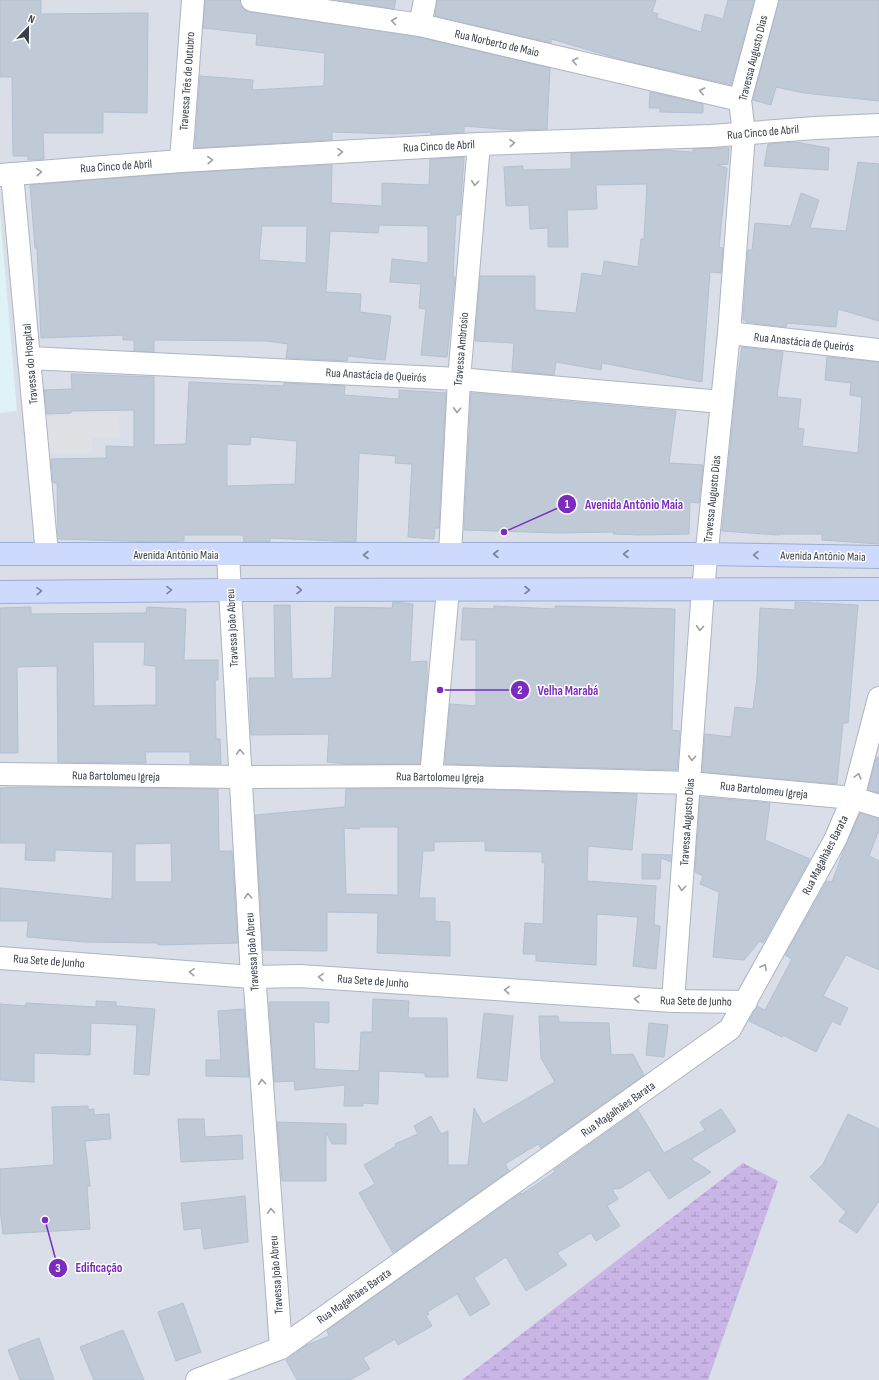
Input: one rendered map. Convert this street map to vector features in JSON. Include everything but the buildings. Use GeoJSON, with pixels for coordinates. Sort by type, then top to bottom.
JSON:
{"type":"FeatureCollection","features":[{"type":"Feature","properties":{"kind":"main road","name":"Avenida Antônio Maia"},"geometry":{"type":"LineString","coordinates":[[0,554],[706,554],[879,557]]}},
{"type":"Feature","properties":{"kind":"main road"},"geometry":{"type":"LineString","coordinates":[[0,592],[230,590],[879,589]]}},
{"type":"Feature","properties":{"kind":"street","name":"Travessa Três de Outubro"},"geometry":{"type":"LineString","coordinates":[[181,161],[193,0]]}},
{"type":"Feature","properties":{"kind":"street","name":"Rua Norberto de Maio"},"geometry":{"type":"LineString","coordinates":[[252,0],[420,25],[740,100]]}},
{"type":"Feature","properties":{"kind":"street"},"geometry":{"type":"LineString","coordinates":[[420,25],[425,0]]}},
{"type":"Feature","properties":{"kind":"street","name":"Travessa Augusto Dias"},"geometry":{"type":"LineString","coordinates":[[673,1001],[703,589],[729,333],[744,134],[740,100],[767,0]]}},
{"type":"Feature","properties":{"kind":"street","name":"Rua Cinco de Abril"},"geometry":{"type":"LineString","coordinates":[[6,174],[181,161],[479,144],[744,134],[815,128],[879,125]]}},
{"type":"Feature","properties":{"kind":"street","name":"Travessa Ambrósio"},"geometry":{"type":"LineString","coordinates":[[450,554],[459,379],[479,144]]}},
{"type":"Feature","properties":{"kind":"street","name":"Travessa do Hospital"},"geometry":{"type":"LineString","coordinates":[[6,174],[29,358],[47,554]]}},
{"type":"Feature","properties":{"kind":"street","name":"Rua Anastácia de Queirós"},"geometry":{"type":"LineString","coordinates":[[729,333],[879,350]]}},
{"type":"Feature","properties":{"kind":"street","name":"Rua Anastácia de Queirós"},"geometry":{"type":"LineString","coordinates":[[29,358],[459,379],[722,402]]}},
{"type":"Feature","properties":{"kind":"street","name":"Travessa João Abreu"},"geometry":{"type":"LineString","coordinates":[[228,555],[252,977],[255,986],[281,1348]]}},
{"type":"Feature","properties":{"kind":"street"},"geometry":{"type":"LineString","coordinates":[[431,776],[448,590]]}},
{"type":"Feature","properties":{"kind":"street","name":"Rua Magalhães Barata"},"geometry":{"type":"LineString","coordinates":[[197,1380],[281,1348],[730,1029],[836,840],[853,798],[879,698]]}},
{"type":"Feature","properties":{"kind":"street","name":"Rua Bartolomeu Igreja"},"geometry":{"type":"LineString","coordinates":[[0,774],[241,777],[431,776],[690,782],[853,798],[879,806]]}},
{"type":"Feature","properties":{"kind":"street","name":"Rua Sete de Junho"},"geometry":{"type":"LineString","coordinates":[[0,958],[252,977],[300,976],[673,1001],[746,1002]]}},
{"type":"Feature","properties":{"kind":"shaded area"},"geometry":{"type":"Polygon","coordinates":[[[0,0],[879,0],[879,1380],[0,1380],[0,0]]]}},
{"type":"Feature","properties":{"kind":"shaded area"},"geometry":{"type":"Polygon","coordinates":[[[0,212],[17,411],[0,413],[0,212]]]}},
{"type":"Feature","properties":{"kind":"shaded area"},"geometry":{"type":"Polygon","coordinates":[[[119,414],[120,438],[92,438],[92,453],[46,454],[45,416],[119,414]]]}},
{"type":"Feature","properties":{"kind":"green space"},"geometry":{"type":"Polygon","coordinates":[[[743,1163],[778,1181],[708,1380],[462,1380],[743,1163]]]}},
{"type":"Feature","properties":{"kind":"place","name":"Avenida Antônio Maia"},"geometry":{"type":"Point","coordinates":[504,532]}},
{"type":"Feature","properties":{"kind":"place","name":"Velha Marabá"},"geometry":{"type":"Point","coordinates":[440,690]}},
{"type":"Feature","properties":{"kind":"place","name":"Edificação"},"geometry":{"type":"Point","coordinates":[45,1220]}}]}
